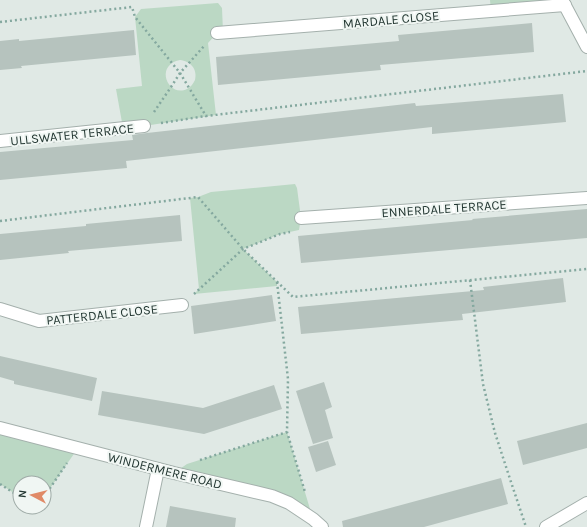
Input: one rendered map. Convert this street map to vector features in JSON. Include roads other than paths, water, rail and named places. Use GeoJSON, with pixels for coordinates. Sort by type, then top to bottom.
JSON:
{"type":"FeatureCollection","features":[{"type":"Feature","properties":{"kind":"street","name":"MARDALE CLOSE"},"geometry":{"type":"LineString","coordinates":[[217,33],[564,2]]}},
{"type":"Feature","properties":{"kind":"street"},"geometry":{"type":"LineString","coordinates":[[564,2],[587,47]]}},
{"type":"Feature","properties":{"kind":"street","name":"ULLSWATER TERRACE"},"geometry":{"type":"LineString","coordinates":[[0,141],[144,126]]}},
{"type":"Feature","properties":{"kind":"street","name":"ENNERDALE TERRACE"},"geometry":{"type":"LineString","coordinates":[[301,218],[587,198]]}},
{"type":"Feature","properties":{"kind":"street","name":"PATTERDALE CLOSE"},"geometry":{"type":"LineString","coordinates":[[0,309],[39,321],[182,305]]}},
{"type":"Feature","properties":{"kind":"street","name":"WINDERMERE ROAD"},"geometry":{"type":"LineString","coordinates":[[0,428],[158,469],[272,496],[290,503],[318,523]]}},
{"type":"Feature","properties":{"kind":"street"},"geometry":{"type":"LineString","coordinates":[[146,527],[158,469]]}},
{"type":"Feature","properties":{"kind":"street"},"geometry":{"type":"LineString","coordinates":[[546,527],[587,503]]}}]}
